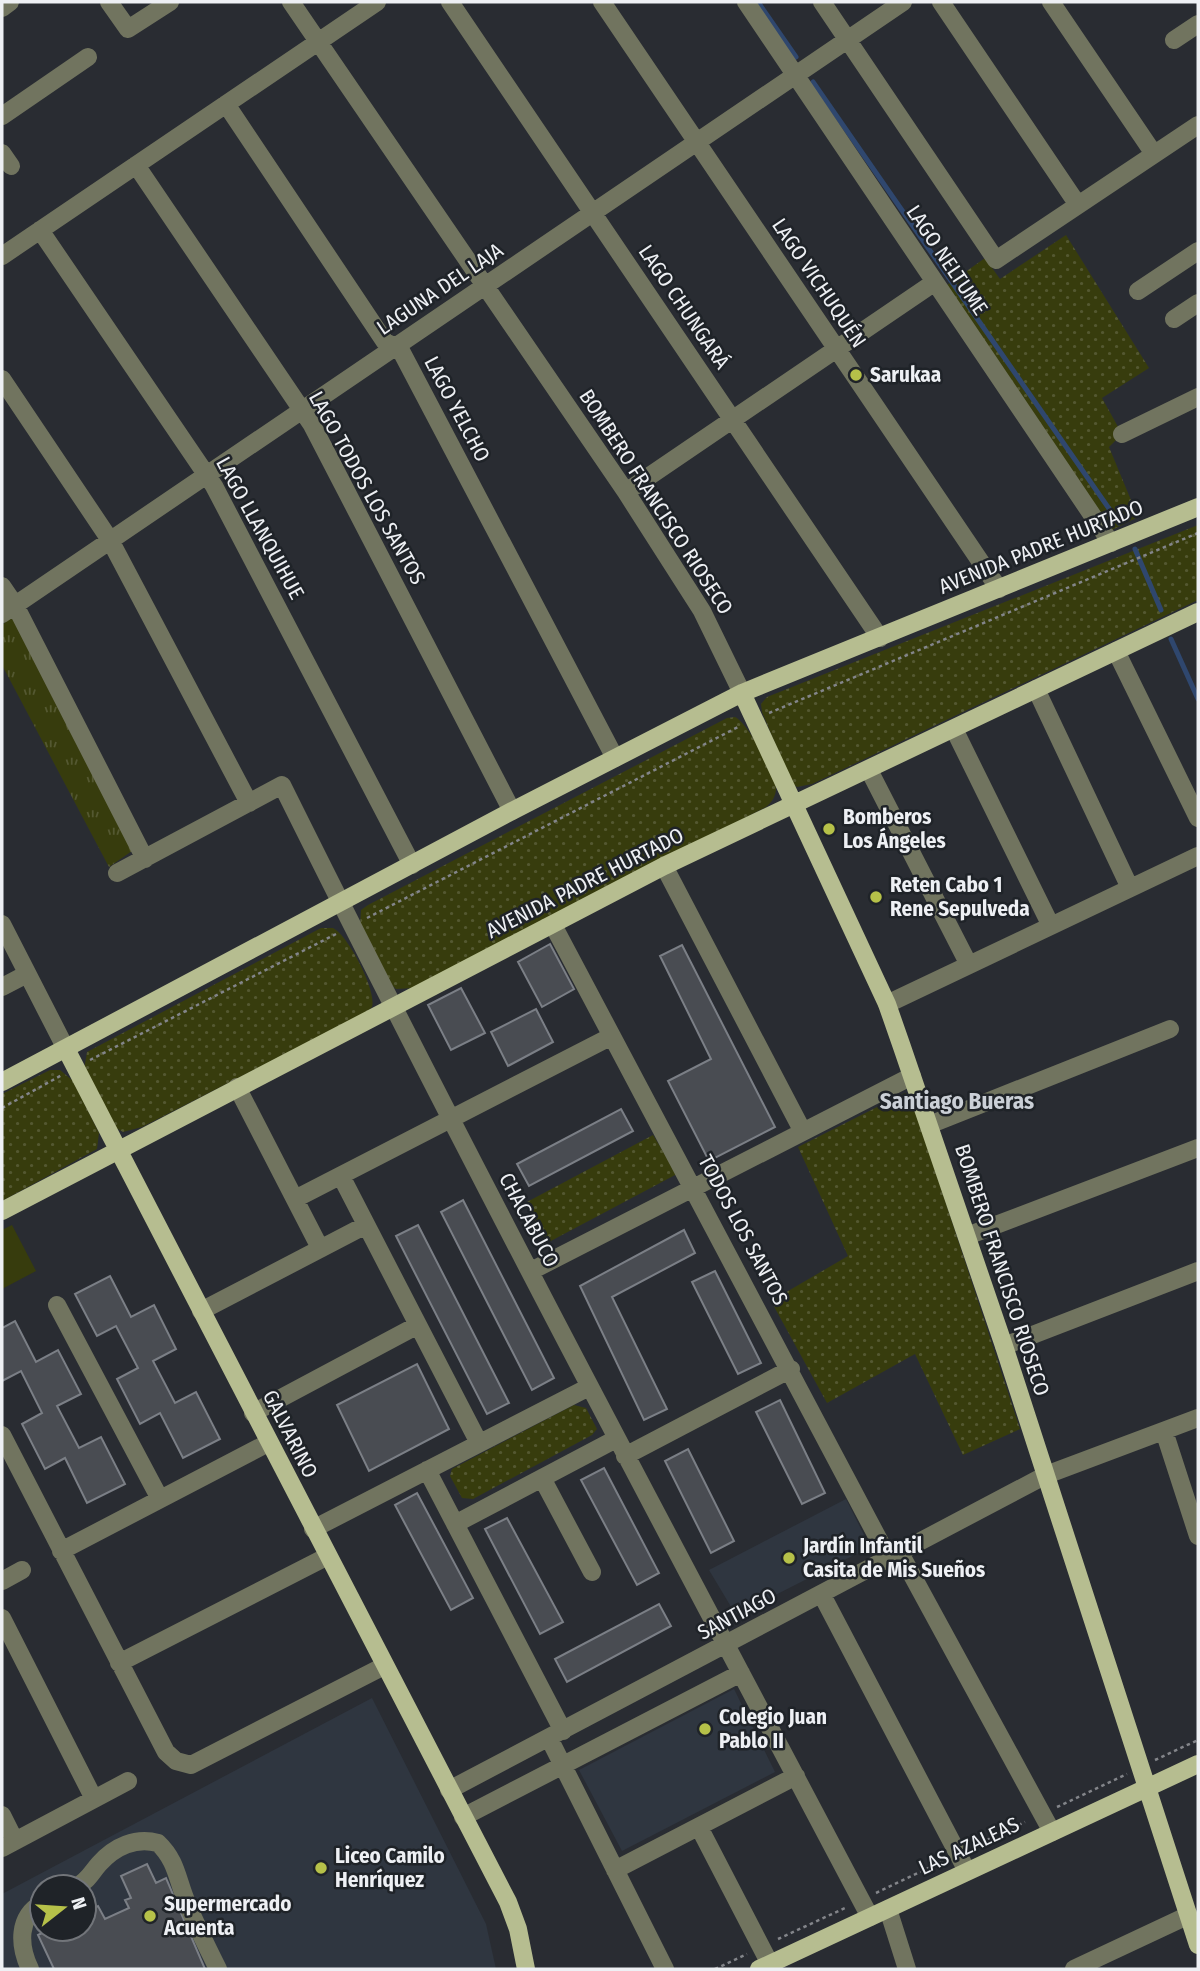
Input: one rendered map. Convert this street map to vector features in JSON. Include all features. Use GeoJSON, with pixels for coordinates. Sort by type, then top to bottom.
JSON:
{"type":"FeatureCollection","features":[{"type":"Feature","properties":{"kind":"main road","name":"AVENIDA PADRE HURTADO"},"geometry":{"type":"LineString","coordinates":[[2,1082],[512,811],[742,693],[1198,507]]}},
{"type":"Feature","properties":{"kind":"main road","name":"AVENIDA PADRE HURTADO"},"geometry":{"type":"LineString","coordinates":[[2,1211],[664,866],[1198,612]]}},
{"type":"Feature","properties":{"kind":"main road","name":"BOMBERO FRANCISCO RIOSECO"},"geometry":{"type":"LineString","coordinates":[[742,693],[887,1004],[1004,1346],[1198,1945]]}},
{"type":"Feature","properties":{"kind":"main road","name":"GALVARINO"},"geometry":{"type":"LineString","coordinates":[[66,1049],[511,1909],[526,1969]]}},
{"type":"Feature","properties":{"kind":"main road","name":"LAS AZALEAS"},"geometry":{"type":"LineString","coordinates":[[764,1966],[1198,1763]]}},
{"type":"Feature","properties":{"kind":"street"},"geometry":{"type":"LineString","coordinates":[[2,8],[10,2]]}},
{"type":"Feature","properties":{"kind":"street"},"geometry":{"type":"LineString","coordinates":[[109,2],[128,29],[170,2]]}},
{"type":"Feature","properties":{"kind":"street","name":"BOMBERO FRANCISCO RIOSECO"},"geometry":{"type":"LineString","coordinates":[[291,2],[626,492],[702,611],[742,693]]}},
{"type":"Feature","properties":{"kind":"street"},"geometry":{"type":"LineString","coordinates":[[2,256],[377,2]]}},
{"type":"Feature","properties":{"kind":"street","name":"LAGO CHUNGARÁ"},"geometry":{"type":"LineString","coordinates":[[450,2],[880,638]]}},
{"type":"Feature","properties":{"kind":"street","name":"LAGO VICHUQUÉN"},"geometry":{"type":"LineString","coordinates":[[602,2],[999,589]]}},
{"type":"Feature","properties":{"kind":"street","name":"LAGO NELTUME"},"geometry":{"type":"LineString","coordinates":[[746,2],[1111,543]]}},
{"type":"Feature","properties":{"kind":"street"},"geometry":{"type":"LineString","coordinates":[[822,2],[996,260],[1198,125]]}},
{"type":"Feature","properties":{"kind":"street","name":"LAGUNA DEL LAJA"},"geometry":{"type":"LineString","coordinates":[[8,609],[903,2]]}},
{"type":"Feature","properties":{"kind":"street"},"geometry":{"type":"LineString","coordinates":[[941,2],[1078,205]]}},
{"type":"Feature","properties":{"kind":"street"},"geometry":{"type":"LineString","coordinates":[[1051,2],[1154,154]]}},
{"type":"Feature","properties":{"kind":"street"},"geometry":{"type":"LineString","coordinates":[[1174,40],[1198,24]]}},
{"type":"Feature","properties":{"kind":"street"},"geometry":{"type":"LineString","coordinates":[[2,116],[88,57]]}},
{"type":"Feature","properties":{"kind":"street","name":"LAGO YELCHO"},"geometry":{"type":"LineString","coordinates":[[226,104],[385,342],[400,349],[615,758]]}},
{"type":"Feature","properties":{"kind":"street","name":"LAGO TODOS LOS SANTOS"},"geometry":{"type":"LineString","coordinates":[[136,165],[302,410],[512,811]]}},
{"type":"Feature","properties":{"kind":"street","name":"LAGO LLANQUIHUE"},"geometry":{"type":"LineString","coordinates":[[40,230],[206,475],[412,865]]}},
{"type":"Feature","properties":{"kind":"street"},"geometry":{"type":"LineString","coordinates":[[1138,291],[1198,251]]}},
{"type":"Feature","properties":{"kind":"street"},"geometry":{"type":"LineString","coordinates":[[626,492],[935,282]]}},
{"type":"Feature","properties":{"kind":"street"},"geometry":{"type":"LineString","coordinates":[[1174,319],[1198,303]]}},
{"type":"Feature","properties":{"kind":"street"},"geometry":{"type":"LineString","coordinates":[[2,379],[110,540],[249,803],[117,873]]}},
{"type":"Feature","properties":{"kind":"street"},"geometry":{"type":"LineString","coordinates":[[1122,434],[1198,397]]}},
{"type":"Feature","properties":{"kind":"street"},"geometry":{"type":"LineString","coordinates":[[2,586],[8,609],[145,859]]}},
{"type":"Feature","properties":{"kind":"street"},"geometry":{"type":"LineString","coordinates":[[1116,651],[1198,818]]}},
{"type":"Feature","properties":{"kind":"street"},"geometry":{"type":"LineString","coordinates":[[1037,690],[1130,888]]}},
{"type":"Feature","properties":{"kind":"street"},"geometry":{"type":"LineString","coordinates":[[954,729],[1051,926]]}},
{"type":"Feature","properties":{"kind":"street"},"geometry":{"type":"LineString","coordinates":[[869,770],[969,965]]}},
{"type":"Feature","properties":{"kind":"street","name":"CHACABUCO"},"geometry":{"type":"LineString","coordinates":[[249,803],[282,785],[392,1009],[870,1917]]}},
{"type":"Feature","properties":{"kind":"street"},"geometry":{"type":"LineString","coordinates":[[887,1004],[1130,888],[1197,861]]}},
{"type":"Feature","properties":{"kind":"street"},"geometry":{"type":"LineString","coordinates":[[664,866],[802,1130]]}},
{"type":"Feature","properties":{"kind":"street","name":"GALVARINO"},"geometry":{"type":"LineString","coordinates":[[2,924],[66,1049]]}},
{"type":"Feature","properties":{"kind":"street","name":"TODOS LOS SANTOS"},"geometry":{"type":"LineString","coordinates":[[553,925],[791,1369],[1052,1832]]}},
{"type":"Feature","properties":{"kind":"street"},"geometry":{"type":"LineString","coordinates":[[2,987],[27,974]]}},
{"type":"Feature","properties":{"kind":"street"},"geometry":{"type":"LineString","coordinates":[[929,1125],[1170,1029]]}},
{"type":"Feature","properties":{"kind":"street"},"geometry":{"type":"LineString","coordinates":[[295,1199],[612,1036]]}},
{"type":"Feature","properties":{"kind":"street"},"geometry":{"type":"LineString","coordinates":[[531,1270],[912,1076]]}},
{"type":"Feature","properties":{"kind":"street"},"geometry":{"type":"LineString","coordinates":[[237,1087],[320,1248]]}},
{"type":"Feature","properties":{"kind":"street"},"geometry":{"type":"LineString","coordinates":[[967,1236],[1198,1148]]}},
{"type":"Feature","properties":{"kind":"street"},"geometry":{"type":"LineString","coordinates":[[341,1176],[479,1443]]}},
{"type":"Feature","properties":{"kind":"street"},"geometry":{"type":"LineString","coordinates":[[201,1311],[366,1225]]}},
{"type":"Feature","properties":{"kind":"street"},"geometry":{"type":"LineString","coordinates":[[1004,1346],[1198,1271]]}},
{"type":"Feature","properties":{"kind":"street"},"geometry":{"type":"LineString","coordinates":[[57,1305],[160,1499]]}},
{"type":"Feature","properties":{"kind":"street"},"geometry":{"type":"LineString","coordinates":[[253,1413],[418,1325]]}},
{"type":"Feature","properties":{"kind":"street"},"geometry":{"type":"LineString","coordinates":[[625,1456],[791,1369]]}},
{"type":"Feature","properties":{"kind":"street"},"geometry":{"type":"LineString","coordinates":[[313,1529],[589,1387]]}},
{"type":"Feature","properties":{"kind":"street","name":"SANTIAGO"},"geometry":{"type":"LineString","coordinates":[[449,1790],[1046,1475],[1198,1418]]}},
{"type":"Feature","properties":{"kind":"street"},"geometry":{"type":"LineString","coordinates":[[1164,1431],[1198,1536]]}},
{"type":"Feature","properties":{"kind":"street"},"geometry":{"type":"LineString","coordinates":[[2,1436],[166,1752],[176,1762],[191,1765],[384,1665]]}},
{"type":"Feature","properties":{"kind":"street"},"geometry":{"type":"LineString","coordinates":[[455,1524],[616,1439]]}},
{"type":"Feature","properties":{"kind":"street"},"geometry":{"type":"LineString","coordinates":[[61,1551],[268,1443]]}},
{"type":"Feature","properties":{"kind":"street"},"geometry":{"type":"LineString","coordinates":[[427,1470],[556,1735],[563,1766],[665,1969]]}},
{"type":"Feature","properties":{"kind":"street"},"geometry":{"type":"LineString","coordinates":[[542,1478],[592,1572]]}},
{"type":"Feature","properties":{"kind":"street"},"geometry":{"type":"LineString","coordinates":[[120,1663],[328,1556]]}},
{"type":"Feature","properties":{"kind":"street"},"geometry":{"type":"LineString","coordinates":[[2,1581],[22,1570]]}},
{"type":"Feature","properties":{"kind":"street"},"geometry":{"type":"LineString","coordinates":[[822,1594],[967,1871]]}},
{"type":"Feature","properties":{"kind":"street"},"geometry":{"type":"LineString","coordinates":[[2,1618],[94,1799]]}},
{"type":"Feature","properties":{"kind":"street"},"geometry":{"type":"LineString","coordinates":[[463,1817],[741,1673]]}},
{"type":"Feature","properties":{"kind":"street"},"geometry":{"type":"LineString","coordinates":[[615,1870],[796,1776]]}},
{"type":"Feature","properties":{"kind":"street"},"geometry":{"type":"LineString","coordinates":[[2,1815],[8,1844],[128,1781]]}},
{"type":"Feature","properties":{"kind":"street"},"geometry":{"type":"LineString","coordinates":[[699,1827],[764,1966]]}},
{"type":"Feature","properties":{"kind":"street"},"geometry":{"type":"LineString","coordinates":[[91,1873],[116,1850],[132,1841],[158,1843],[169,1853],[178,1871],[185,1899],[218,1969]]}},
{"type":"Feature","properties":{"kind":"street"},"geometry":{"type":"LineString","coordinates":[[888,1909],[907,1969]]}},
{"type":"Feature","properties":{"kind":"street"},"geometry":{"type":"LineString","coordinates":[[1074,1969],[1189,1915]]}},
{"type":"Feature","properties":{"kind":"street"},"geometry":{"type":"LineString","coordinates":[[28,1919],[22,1934],[30,1969]]}},
{"type":"Feature","properties":{"kind":"path"},"geometry":{"type":"LineString","coordinates":[[2,1108],[754,719],[1198,533]]}},
{"type":"Feature","properties":{"kind":"shaded area","name":"Jardín Infantil Casita de Mis Sueños"},"geometry":{"type":"Polygon","coordinates":[[[846,1499],[870,1547],[736,1615],[709,1570],[846,1499]]]}},
{"type":"Feature","properties":{"kind":"shaded area","name":"Colegio Juan Pablo II"},"geometry":{"type":"Polygon","coordinates":[[[734,1689],[775,1772],[622,1851],[579,1770],[734,1689]]]}},
{"type":"Feature","properties":{"kind":"shaded area","name":"Liceo Camilo Henríquez"},"geometry":{"type":"Polygon","coordinates":[[[372,1698],[486,1924],[496,1969],[2,1969],[2,1894],[28,1880],[28,1943],[98,1943],[98,1873],[42,1873],[372,1698]]]}},
{"type":"Feature","properties":{"kind":"green space"},"geometry":{"type":"Polygon","coordinates":[[[1066,235],[1149,368],[1102,398],[1122,434],[1109,447],[1138,517],[1112,530],[947,285],[985,258],[1000,279],[1066,235]]]}},
{"type":"Feature","properties":{"kind":"green space"},"geometry":{"type":"Polygon","coordinates":[[[1198,525],[1198,600],[812,784],[797,787],[791,782],[762,712],[761,704],[767,697],[1198,525]]]}},
{"type":"Feature","properties":{"kind":"green space"},"geometry":{"type":"Polygon","coordinates":[[[13,616],[132,851],[109,867],[2,665],[2,625],[13,616]]]}},
{"type":"Feature","properties":{"kind":"green space"},"geometry":{"type":"Polygon","coordinates":[[[735,717],[747,728],[766,760],[774,781],[775,794],[766,807],[414,988],[396,989],[390,983],[360,925],[361,910],[727,718],[735,717]]]}},
{"type":"Feature","properties":{"kind":"green space"},"geometry":{"type":"Polygon","coordinates":[[[321,928],[333,928],[346,941],[366,977],[372,1007],[142,1127],[123,1132],[116,1128],[84,1070],[87,1052],[321,928]]]}},
{"type":"Feature","properties":{"kind":"green space"},"geometry":{"type":"Polygon","coordinates":[[[50,1070],[60,1070],[73,1081],[99,1133],[97,1149],[2,1201],[2,1094],[50,1070]]]}},
{"type":"Feature","properties":{"kind":"green space"},"geometry":{"type":"Polygon","coordinates":[[[905,1093],[911,1097],[1020,1429],[963,1455],[915,1354],[827,1403],[771,1301],[848,1256],[798,1147],[905,1093]]]}},
{"type":"Feature","properties":{"kind":"green space"},"geometry":{"type":"Polygon","coordinates":[[[653,1135],[677,1174],[547,1243],[525,1203],[653,1135]]]}},
{"type":"Feature","properties":{"kind":"green space"},"geometry":{"type":"Polygon","coordinates":[[[12,1225],[36,1271],[2,1289],[2,1230],[12,1225]]]}},
{"type":"Feature","properties":{"kind":"green space"},"geometry":{"type":"Polygon","coordinates":[[[574,1405],[586,1408],[597,1429],[592,1435],[473,1499],[462,1498],[450,1476],[452,1469],[574,1405]]]}},
{"type":"Feature","properties":{"kind":"building"},"geometry":{"type":"Polygon","coordinates":[[[550,944],[574,989],[542,1007],[518,962],[550,944]]]}},
{"type":"Feature","properties":{"kind":"building"},"geometry":{"type":"Polygon","coordinates":[[[682,945],[775,1127],[709,1161],[668,1081],[711,1059],[660,956],[682,945]]]}},
{"type":"Feature","properties":{"kind":"building"},"geometry":{"type":"Polygon","coordinates":[[[461,988],[485,1033],[451,1050],[428,1005],[461,988]]]}},
{"type":"Feature","properties":{"kind":"building"},"geometry":{"type":"Polygon","coordinates":[[[536,1009],[553,1042],[508,1066],[491,1032],[536,1009]]]}},
{"type":"Feature","properties":{"kind":"building"},"geometry":{"type":"Polygon","coordinates":[[[621,1109],[633,1131],[529,1186],[517,1164],[621,1109]]]}},
{"type":"Feature","properties":{"kind":"building"},"geometry":{"type":"Polygon","coordinates":[[[463,1200],[554,1378],[532,1390],[441,1212],[463,1200]]]}},
{"type":"Feature","properties":{"kind":"building"},"geometry":{"type":"Polygon","coordinates":[[[418,1225],[509,1403],[487,1414],[396,1236],[418,1225]]]}},
{"type":"Feature","properties":{"kind":"building"},"geometry":{"type":"Polygon","coordinates":[[[684,1230],[695,1253],[612,1297],[667,1409],[644,1420],[580,1286],[684,1230]]]}},
{"type":"Feature","properties":{"kind":"building"},"geometry":{"type":"Polygon","coordinates":[[[715,1271],[761,1363],[738,1374],[692,1282],[715,1271]]]}},
{"type":"Feature","properties":{"kind":"building"},"geometry":{"type":"Polygon","coordinates":[[[110,1276],[131,1317],[154,1305],[176,1349],[153,1361],[175,1403],[196,1392],[220,1439],[183,1458],[160,1413],[140,1424],[117,1379],[138,1368],[116,1326],[97,1336],[75,1294],[110,1276]]]}},
{"type":"Feature","properties":{"kind":"building"},"geometry":{"type":"Polygon","coordinates":[[[15,1321],[36,1362],[58,1350],[81,1394],[57,1406],[79,1448],[101,1437],[125,1484],[87,1503],[65,1458],[45,1469],[22,1424],[42,1413],[21,1371],[2,1381],[2,1328],[15,1321]]]}},
{"type":"Feature","properties":{"kind":"building"},"geometry":{"type":"Polygon","coordinates":[[[417,1364],[449,1429],[369,1471],[337,1405],[417,1364]]]}},
{"type":"Feature","properties":{"kind":"building"},"geometry":{"type":"Polygon","coordinates":[[[780,1400],[825,1493],[802,1504],[756,1412],[780,1400]]]}},
{"type":"Feature","properties":{"kind":"building"},"geometry":{"type":"Polygon","coordinates":[[[688,1449],[734,1541],[711,1553],[665,1461],[688,1449]]]}},
{"type":"Feature","properties":{"kind":"building"},"geometry":{"type":"Polygon","coordinates":[[[604,1468],[659,1573],[637,1585],[581,1480],[604,1468]]]}},
{"type":"Feature","properties":{"kind":"building"},"geometry":{"type":"Polygon","coordinates":[[[417,1493],[473,1598],[451,1610],[395,1505],[417,1493]]]}},
{"type":"Feature","properties":{"kind":"building"},"geometry":{"type":"Polygon","coordinates":[[[507,1518],[563,1622],[540,1634],[485,1529],[507,1518]]]}},
{"type":"Feature","properties":{"kind":"building"},"geometry":{"type":"Polygon","coordinates":[[[659,1604],[671,1626],[567,1682],[555,1659],[659,1604]]]}},
{"type":"Feature","properties":{"kind":"building","name":"Supermercado Acuenta"},"geometry":{"type":"Polygon","coordinates":[[[147,1864],[156,1883],[166,1878],[205,1969],[54,1969],[42,1943],[98,1943],[98,1906],[105,1919],[129,1908],[125,1900],[131,1898],[121,1876],[147,1864]]]}},
{"type":"Feature","properties":{"kind":"waterway"},"geometry":{"type":"LineString","coordinates":[[758,2],[796,57]]}},
{"type":"Feature","properties":{"kind":"waterway"},"geometry":{"type":"LineString","coordinates":[[813,82],[1119,523]]}},
{"type":"Feature","properties":{"kind":"waterway"},"geometry":{"type":"LineString","coordinates":[[1135,549],[1161,610]]}},
{"type":"Feature","properties":{"kind":"waterway"},"geometry":{"type":"LineString","coordinates":[[1171,639],[1198,699]]}},
{"type":"Feature","properties":{"kind":"place","name":"Sarukaa"},"geometry":{"type":"Point","coordinates":[856,375]}},
{"type":"Feature","properties":{"kind":"place","name":"Bomberos Los Ángeles"},"geometry":{"type":"Point","coordinates":[829,829]}},
{"type":"Feature","properties":{"kind":"place","name":"Reten Cabo 1 Rene Sepulveda"},"geometry":{"type":"Point","coordinates":[876,897]}},
{"type":"Feature","properties":{"kind":"place","name":"Jardín Infantil Casita de Mis Sueños"},"geometry":{"type":"Point","coordinates":[789,1558]}},
{"type":"Feature","properties":{"kind":"place","name":"Colegio Juan Pablo II"},"geometry":{"type":"Point","coordinates":[705,1729]}},
{"type":"Feature","properties":{"kind":"place","name":"Liceo Camilo Henríquez"},"geometry":{"type":"Point","coordinates":[321,1868]}},
{"type":"Feature","properties":{"kind":"place","name":"Supermercado Acuenta"},"geometry":{"type":"Point","coordinates":[150,1916]}},
{"type":"Feature","properties":{"kind":"district","name":"Santiago Bueras"},"geometry":{"type":"Point","coordinates":[957,1101]}}]}
